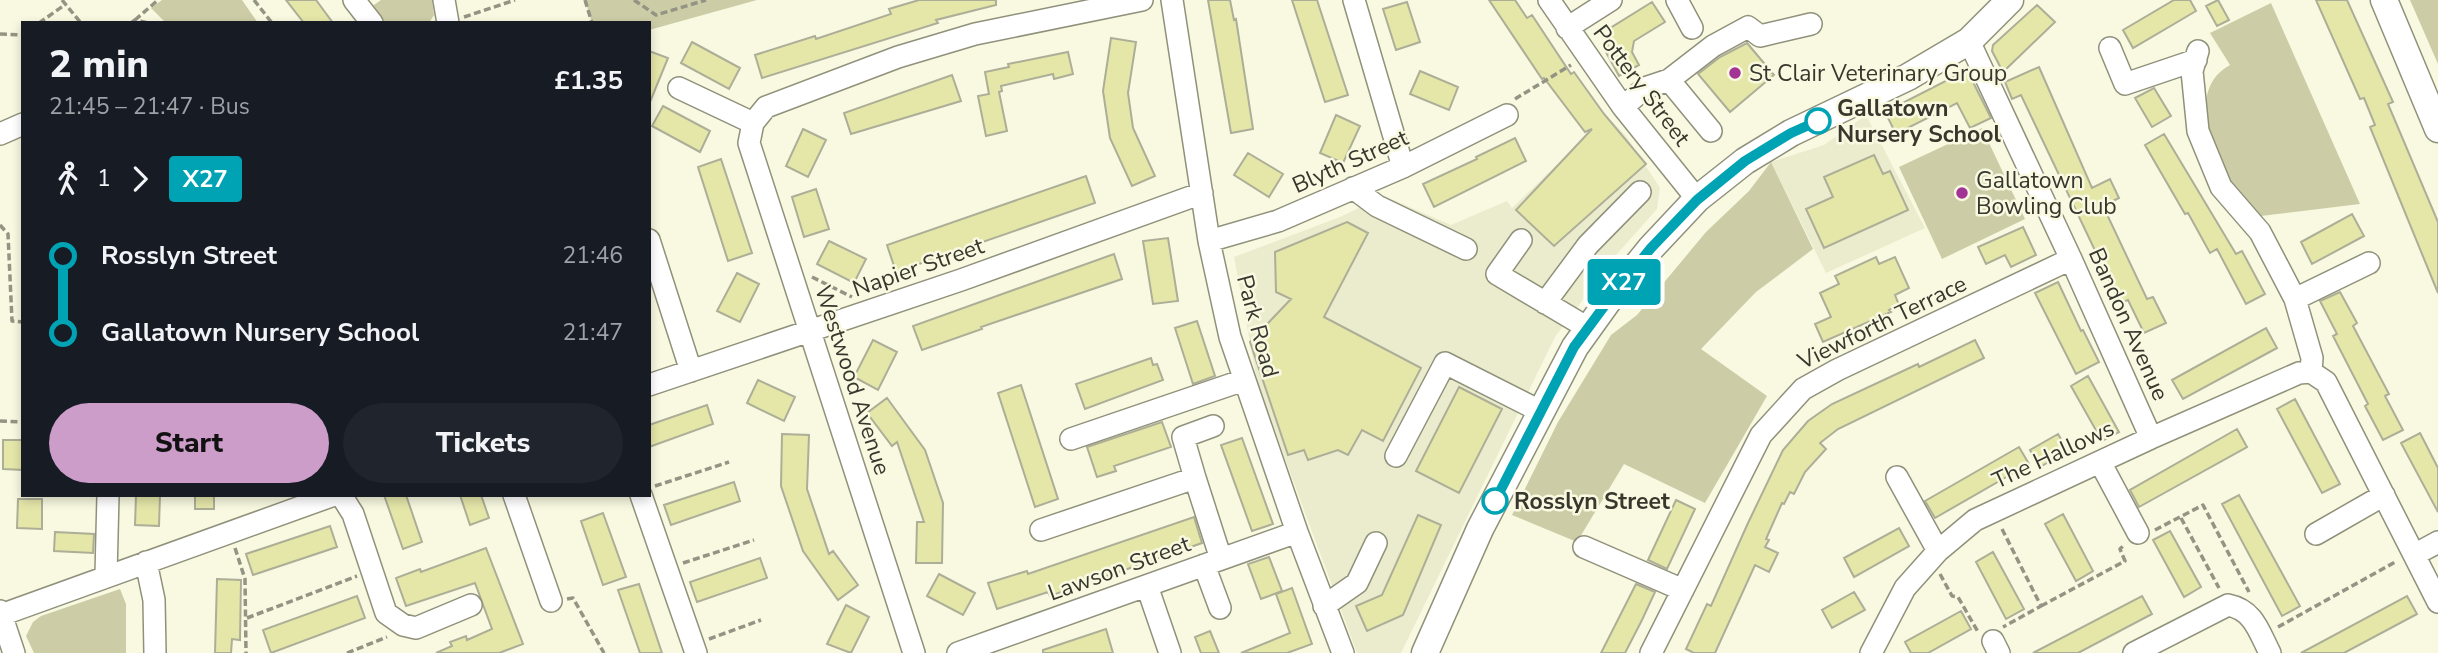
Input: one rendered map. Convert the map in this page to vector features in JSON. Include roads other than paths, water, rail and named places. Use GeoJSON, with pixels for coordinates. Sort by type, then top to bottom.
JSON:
{"type":"FeatureCollection","features":[{"type":"Feature","properties":{"kind":"main road"},"geometry":{"type":"LineString","coordinates":[[1425,653],[1480,529],[1574,347],[1651,248],[1697,200],[1745,161],[1791,133],[1908,77],[1969,41],[2010,0]]}},
{"type":"Feature","properties":{"kind":"main road"},"geometry":{"type":"LineString","coordinates":[[2384,0],[2438,129]]}},
{"type":"Feature","properties":{"kind":"street"},"geometry":{"type":"LineString","coordinates":[[354,0],[370,21]]}},
{"type":"Feature","properties":{"kind":"street"},"geometry":{"type":"LineString","coordinates":[[444,0],[448,21]]}},
{"type":"Feature","properties":{"kind":"street"},"geometry":{"type":"LineString","coordinates":[[679,88],[753,123],[766,107],[898,57],[975,34],[1142,0]]}},
{"type":"Feature","properties":{"kind":"street","name":"Park Road"},"geometry":{"type":"LineString","coordinates":[[1172,0],[1209,241],[1230,338],[1297,532],[1343,653]]}},
{"type":"Feature","properties":{"kind":"street"},"geometry":{"type":"LineString","coordinates":[[1354,0],[1403,167]]}},
{"type":"Feature","properties":{"kind":"street","name":"Pottery Street"},"geometry":{"type":"LineString","coordinates":[[1549,0],[1623,107],[1697,200]]}},
{"type":"Feature","properties":{"kind":"street"},"geometry":{"type":"LineString","coordinates":[[1567,28],[1611,0]]}},
{"type":"Feature","properties":{"kind":"street"},"geometry":{"type":"LineString","coordinates":[[1677,0],[1692,28]]}},
{"type":"Feature","properties":{"kind":"street"},"geometry":{"type":"LineString","coordinates":[[1623,107],[1645,88],[1669,80],[1713,46],[1748,27],[1760,36],[1811,24]]}},
{"type":"Feature","properties":{"kind":"street","name":"Bandon Avenue"},"geometry":{"type":"LineString","coordinates":[[1969,41],[2151,438]]}},
{"type":"Feature","properties":{"kind":"street"},"geometry":{"type":"LineString","coordinates":[[2110,48],[2125,84],[2197,55],[2192,71],[2198,131],[2221,187],[2260,232],[2295,299],[2312,358],[2311,372],[2326,382],[2438,603]]}},
{"type":"Feature","properties":{"kind":"street"},"geometry":{"type":"LineString","coordinates":[[1669,80],[1711,131]]}},
{"type":"Feature","properties":{"kind":"street","name":"Blyth Street"},"geometry":{"type":"LineString","coordinates":[[1209,241],[1278,221],[1403,167],[1507,115]]}},
{"type":"Feature","properties":{"kind":"street","name":"Westwood Avenue"},"geometry":{"type":"LineString","coordinates":[[753,123],[749,143],[914,653]]}},
{"type":"Feature","properties":{"kind":"street"},"geometry":{"type":"LineString","coordinates":[[0,134],[21,125]]}},
{"type":"Feature","properties":{"kind":"street"},"geometry":{"type":"LineString","coordinates":[[1353,188],[1377,205],[1466,249]]}},
{"type":"Feature","properties":{"kind":"street"},"geometry":{"type":"LineString","coordinates":[[1545,303],[1588,245],[1640,192]]}},
{"type":"Feature","properties":{"kind":"street","name":"Napier Street"},"geometry":{"type":"LineString","coordinates":[[651,384],[875,309],[1202,193]]}},
{"type":"Feature","properties":{"kind":"street"},"geometry":{"type":"LineString","coordinates":[[1521,240],[1497,274],[1588,328]]}},
{"type":"Feature","properties":{"kind":"street"},"geometry":{"type":"LineString","coordinates":[[651,246],[691,371]]}},
{"type":"Feature","properties":{"kind":"street","name":"Viewforth Terrace"},"geometry":{"type":"LineString","coordinates":[[1651,653],[1761,435],[1803,389],[1837,370],[2071,259]]}},
{"type":"Feature","properties":{"kind":"street"},"geometry":{"type":"LineString","coordinates":[[2295,299],[2369,263]]}},
{"type":"Feature","properties":{"kind":"street"},"geometry":{"type":"LineString","coordinates":[[1396,456],[1445,363],[1542,412]]}},
{"type":"Feature","properties":{"kind":"street","name":"The Hallows"},"geometry":{"type":"LineString","coordinates":[[1871,653],[1905,588],[1935,555],[1975,520],[2151,438],[2299,373],[2311,372]]}},
{"type":"Feature","properties":{"kind":"street"},"geometry":{"type":"LineString","coordinates":[[1071,439],[1244,380]]}},
{"type":"Feature","properties":{"kind":"street"},"geometry":{"type":"LineString","coordinates":[[1213,426],[1184,437],[1195,478],[1220,608]]}},
{"type":"Feature","properties":{"kind":"street"},"geometry":{"type":"LineString","coordinates":[[2100,461],[2138,533]]}},
{"type":"Feature","properties":{"kind":"street"},"geometry":{"type":"LineString","coordinates":[[1898,477],[1935,555]]}},
{"type":"Feature","properties":{"kind":"street"},"geometry":{"type":"LineString","coordinates":[[1041,530],[1195,478]]}},
{"type":"Feature","properties":{"kind":"street"},"geometry":{"type":"LineString","coordinates":[[2316,534],[2384,495]]}},
{"type":"Feature","properties":{"kind":"street"},"geometry":{"type":"LineString","coordinates":[[106,575],[108,497]]}},
{"type":"Feature","properties":{"kind":"street"},"geometry":{"type":"LineString","coordinates":[[14,653],[1,613],[329,497]]}},
{"type":"Feature","properties":{"kind":"street"},"geometry":{"type":"LineString","coordinates":[[342,497],[353,514],[386,613],[403,625],[416,628],[471,605]]}},
{"type":"Feature","properties":{"kind":"street"},"geometry":{"type":"LineString","coordinates":[[515,497],[551,601]]}},
{"type":"Feature","properties":{"kind":"street"},"geometry":{"type":"LineString","coordinates":[[642,497],[694,649]]}},
{"type":"Feature","properties":{"kind":"street","name":"Lawson Street"},"geometry":{"type":"LineString","coordinates":[[958,653],[1297,532]]}},
{"type":"Feature","properties":{"kind":"street"},"geometry":{"type":"LineString","coordinates":[[2414,553],[2438,542]]}},
{"type":"Feature","properties":{"kind":"street"},"geometry":{"type":"LineString","coordinates":[[1324,606],[1357,583],[1376,543]]}},
{"type":"Feature","properties":{"kind":"street"},"geometry":{"type":"LineString","coordinates":[[1584,547],[1683,590]]}},
{"type":"Feature","properties":{"kind":"street"},"geometry":{"type":"LineString","coordinates":[[146,562],[154,600],[155,653]]}},
{"type":"Feature","properties":{"kind":"street"},"geometry":{"type":"LineString","coordinates":[[1147,586],[1170,653]]}},
{"type":"Feature","properties":{"kind":"street"},"geometry":{"type":"LineString","coordinates":[[2134,653],[2228,605],[2241,607],[2250,615],[2266,645]]}},
{"type":"Feature","properties":{"kind":"place","name":"St Clair Veterinary Group"},"geometry":{"type":"Point","coordinates":[1735,73]}},
{"type":"Feature","properties":{"kind":"place","name":"Gallatown Nursery School"},"geometry":{"type":"Point","coordinates":[1818,121]}},
{"type":"Feature","properties":{"kind":"place","name":"Gallatown Bowling Club"},"geometry":{"type":"Point","coordinates":[1962,193]}},
{"type":"Feature","properties":{"kind":"place","name":"Rosslyn Street"},"geometry":{"type":"Point","coordinates":[1495,501]}}]}
